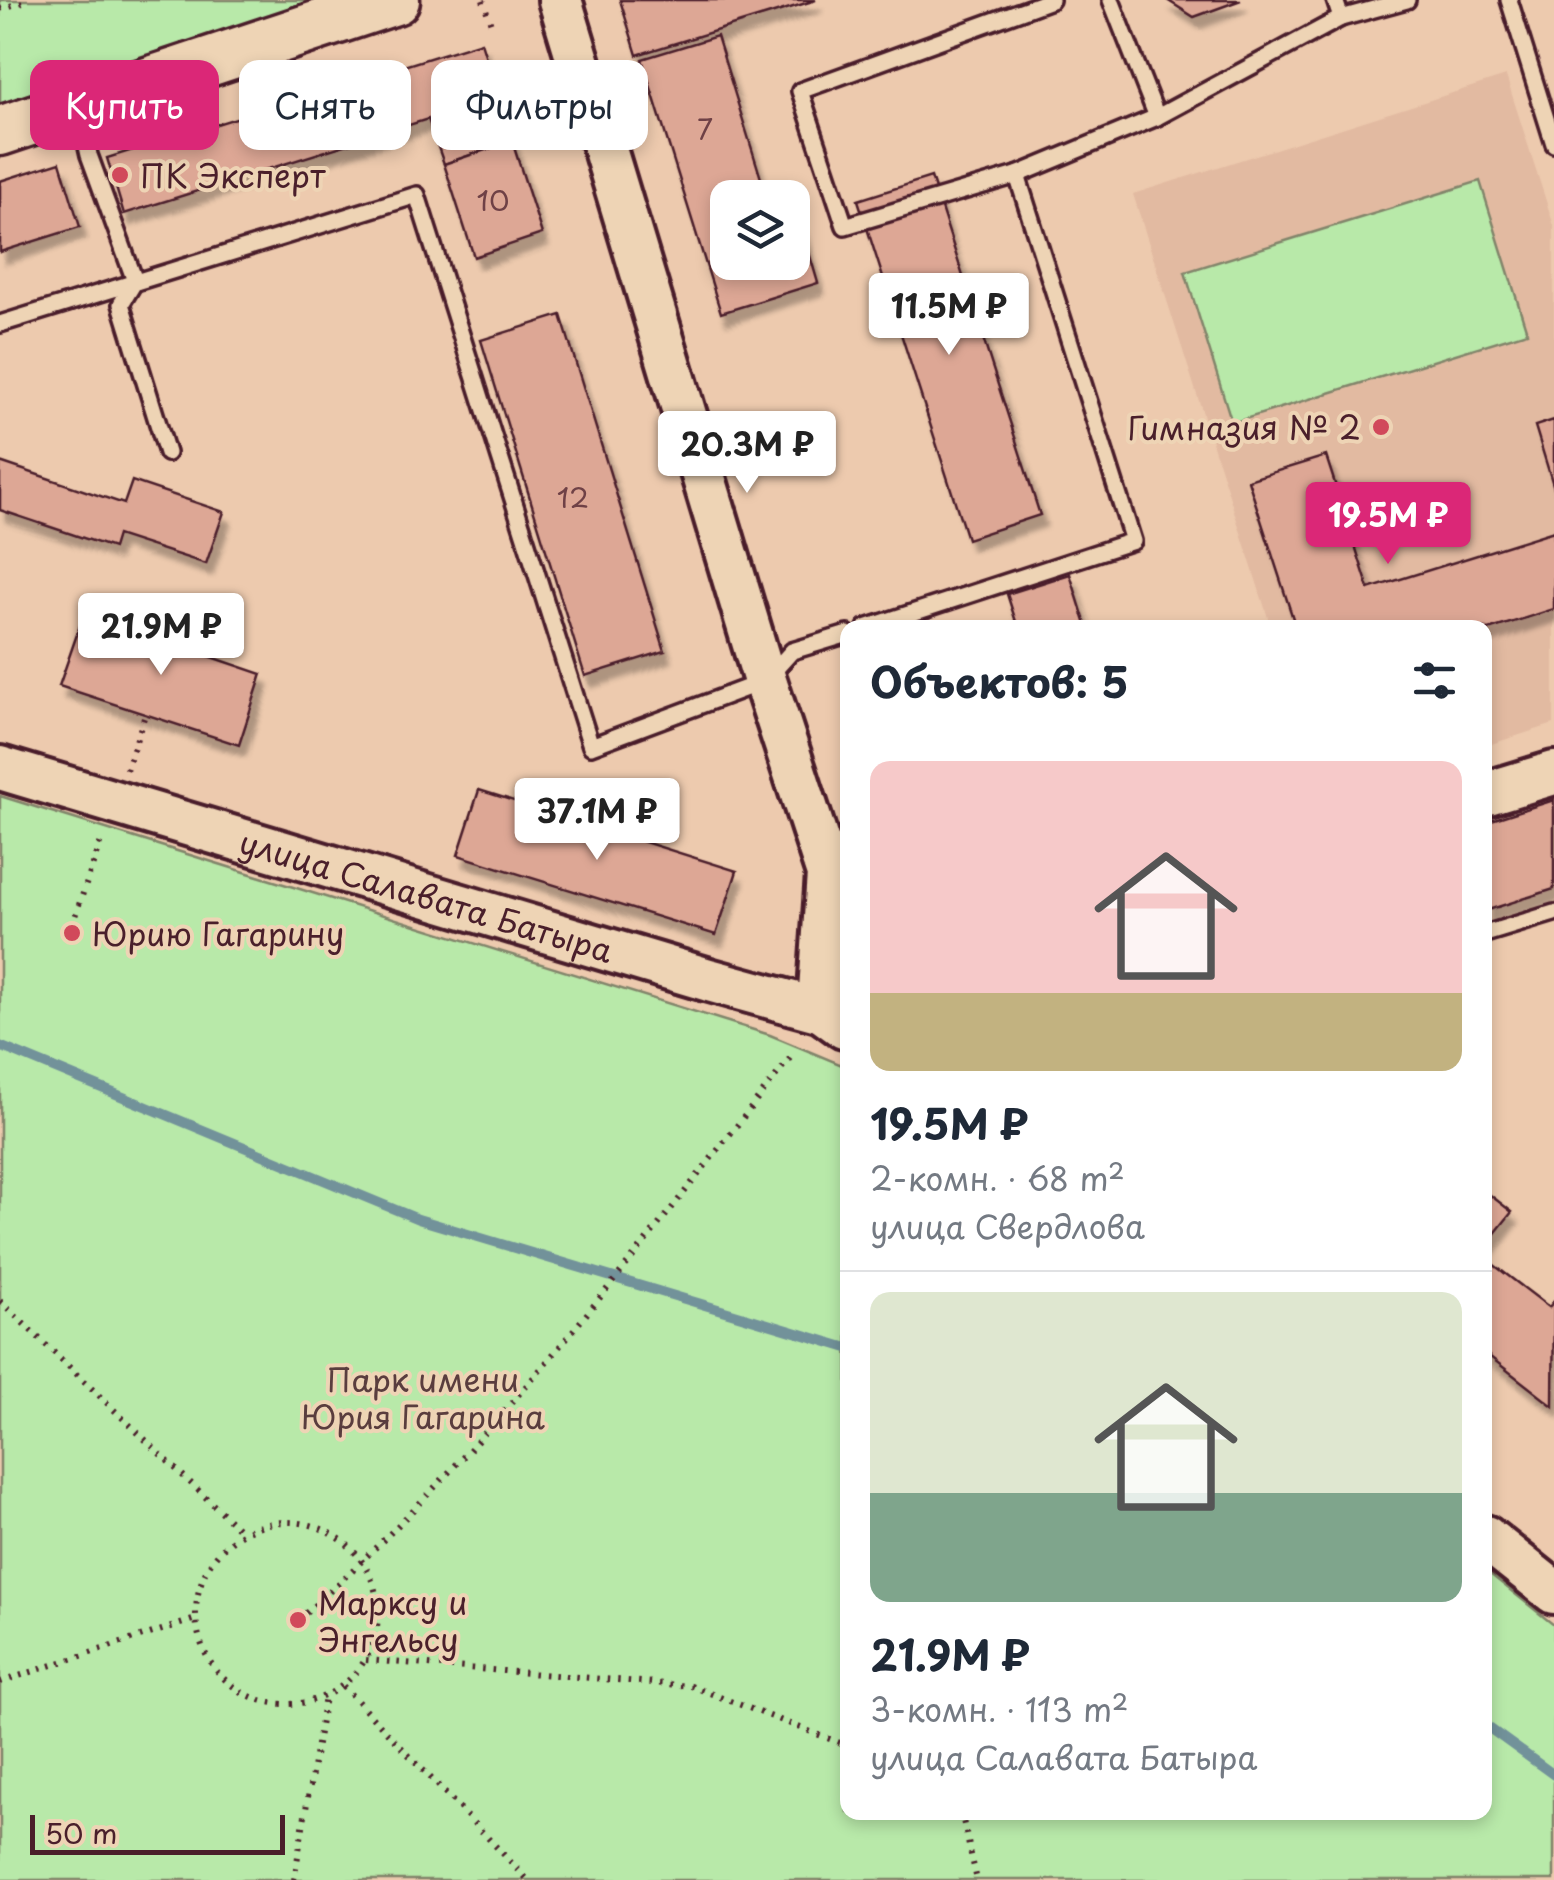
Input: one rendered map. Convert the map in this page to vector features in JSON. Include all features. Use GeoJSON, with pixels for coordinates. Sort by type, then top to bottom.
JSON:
{"type":"FeatureCollection","features":[{"type":"Feature","properties":{"kind":"main road"},"geometry":{"type":"LineString","coordinates":[[216,60],[395,0]]}},
{"type":"Feature","properties":{"kind":"main road"},"geometry":{"type":"LineString","coordinates":[[0,131],[30,121]]}},
{"type":"Feature","properties":{"kind":"street"},"geometry":{"type":"LineString","coordinates":[[560,0],[765,681],[828,874],[820,991],[839,1014]]}},
{"type":"Feature","properties":{"kind":"street","name":"улица Салавата Батыра"},"geometry":{"type":"LineString","coordinates":[[0,768],[709,980],[839,1014]]}},
{"type":"Feature","properties":{"kind":"street"},"geometry":{"type":"LineString","coordinates":[[1492,792],[1554,772]]}},
{"type":"Feature","properties":{"kind":"street"},"geometry":{"type":"LineString","coordinates":[[1492,1542],[1550,1581]]}},
{"type":"Feature","properties":{"kind":"lane"},"geometry":{"type":"LineString","coordinates":[[1051,0],[800,91],[845,226],[1017,175],[1156,117],[1340,18],[1406,0]]}},
{"type":"Feature","properties":{"kind":"lane"},"geometry":{"type":"LineString","coordinates":[[1110,0],[1156,117]]}},
{"type":"Feature","properties":{"kind":"lane"},"geometry":{"type":"LineString","coordinates":[[1335,0],[1340,18]]}},
{"type":"Feature","properties":{"kind":"lane"},"geometry":{"type":"LineString","coordinates":[[1509,0],[1554,144]]}},
{"type":"Feature","properties":{"kind":"lane"},"geometry":{"type":"LineString","coordinates":[[88,150],[135,281]]}},
{"type":"Feature","properties":{"kind":"lane"},"geometry":{"type":"LineString","coordinates":[[891,620],[1133,542],[1017,175]]}},
{"type":"Feature","properties":{"kind":"lane"},"geometry":{"type":"LineString","coordinates":[[0,324],[417,195],[591,746],[765,681],[792,651],[840,636]]}},
{"type":"Feature","properties":{"kind":"lane"},"geometry":{"type":"LineString","coordinates":[[135,281],[121,304],[168,453]]}},
{"type":"Feature","properties":{"kind":"lane"},"geometry":{"type":"LineString","coordinates":[[1492,932],[1554,914]]}},
{"type":"Feature","properties":{"kind":"path"},"geometry":{"type":"LineString","coordinates":[[0,9],[29,0]]}},
{"type":"Feature","properties":{"kind":"path"},"geometry":{"type":"LineString","coordinates":[[483,0],[492,27]]}},
{"type":"Feature","properties":{"kind":"path"},"geometry":{"type":"LineString","coordinates":[[125,772],[144,714]]}},
{"type":"Feature","properties":{"kind":"path"},"geometry":{"type":"LineString","coordinates":[[72,925],[102,842]]}},
{"type":"Feature","properties":{"kind":"path"},"geometry":{"type":"LineString","coordinates":[[298,1620],[364,1562],[560,1350],[790,1058]]}},
{"type":"Feature","properties":{"kind":"path"},"geometry":{"type":"LineString","coordinates":[[0,1301],[243,1532]]}},
{"type":"Feature","properties":{"kind":"path"},"geometry":{"type":"LineString","coordinates":[[296,1522],[322,1528],[346,1542],[364,1562],[379,1606],[376,1634],[366,1660],[344,1686],[296,1704],[267,1702],[240,1692],[217,1672],[202,1647],[196,1618],[198,1593],[207,1568],[222,1548],[243,1532],[268,1524],[296,1522]]}},
{"type":"Feature","properties":{"kind":"path"},"geometry":{"type":"LineString","coordinates":[[0,1682],[196,1618]]}},
{"type":"Feature","properties":{"kind":"path"},"geometry":{"type":"LineString","coordinates":[[366,1660],[690,1686],[840,1743]]}},
{"type":"Feature","properties":{"kind":"path"},"geometry":{"type":"LineString","coordinates":[[344,1686],[528,1880]]}},
{"type":"Feature","properties":{"kind":"path"},"geometry":{"type":"LineString","coordinates":[[294,1880],[325,1696]]}},
{"type":"Feature","properties":{"kind":"path"},"geometry":{"type":"LineString","coordinates":[[963,1820],[977,1880]]}},
{"type":"Feature","properties":{"kind":"shaded area","name":"Гимназия № 2"},"geometry":{"type":"Polygon","coordinates":[[[1506,76],[1554,226],[1554,724],[1492,744],[1492,620],[1269,620],[1133,194],[1506,76]]]}},
{"type":"Feature","properties":{"kind":"green space"},"geometry":{"type":"Polygon","coordinates":[[[0,0],[415,0],[216,60],[30,60],[30,116],[0,125],[0,0]]]}},
{"type":"Feature","properties":{"kind":"green space"},"geometry":{"type":"Polygon","coordinates":[[[1480,181],[1527,332],[1232,423],[1185,272],[1480,181]]]}},
{"type":"Feature","properties":{"kind":"green space","name":"Парк имени Юрия Гагарина"},"geometry":{"type":"Polygon","coordinates":[[[0,796],[770,1035],[840,1064],[840,1820],[1492,1820],[1492,1576],[1554,1625],[1554,1880],[0,1880],[0,796]]]}},
{"type":"Feature","properties":{"kind":"building"},"geometry":{"type":"Polygon","coordinates":[[[620,0],[816,0],[637,55],[620,0]]]}},
{"type":"Feature","properties":{"kind":"building"},"geometry":{"type":"Polygon","coordinates":[[[1167,0],[1241,0],[1194,17],[1167,0]]]}},
{"type":"Feature","properties":{"kind":"building"},"geometry":{"type":"Polygon","coordinates":[[[717,36],[761,180],[710,180],[710,278],[648,78],[648,60],[642,59],[717,36]]]}},
{"type":"Feature","properties":{"kind":"building"},"geometry":{"type":"Polygon","coordinates":[[[481,42],[487,60],[431,60],[431,127],[428,119],[411,124],[411,64],[481,42]]]}},
{"type":"Feature","properties":{"kind":"building"},"geometry":{"type":"Polygon","coordinates":[[[239,117],[239,150],[329,150],[124,214],[107,158],[133,150],[219,150],[219,123],[239,117]]]}},
{"type":"Feature","properties":{"kind":"building"},"geometry":{"type":"Polygon","coordinates":[[[439,150],[485,150],[444,164],[439,150]]]}},
{"type":"Feature","properties":{"kind":"building"},"geometry":{"type":"Polygon","coordinates":[[[485,150],[515,150],[542,234],[474,257],[444,164],[485,150]]]}},
{"type":"Feature","properties":{"kind":"building"},"geometry":{"type":"Polygon","coordinates":[[[60,162],[80,227],[0,252],[0,181],[60,162]]]}},
{"type":"Feature","properties":{"kind":"building"},"geometry":{"type":"Polygon","coordinates":[[[931,177],[1040,515],[967,539],[858,200],[931,177]]]}},
{"type":"Feature","properties":{"kind":"building"},"geometry":{"type":"Polygon","coordinates":[[[810,256],[818,283],[721,313],[711,280],[810,280],[810,256]]]}},
{"type":"Feature","properties":{"kind":"building"},"geometry":{"type":"Polygon","coordinates":[[[561,315],[665,651],[585,676],[481,340],[561,315]]]}},
{"type":"Feature","properties":{"kind":"building"},"geometry":{"type":"Polygon","coordinates":[[[1554,420],[1554,488],[1535,426],[1554,420]]]}},
{"type":"Feature","properties":{"kind":"building"},"geometry":{"type":"Polygon","coordinates":[[[1326,456],[1369,589],[1554,531],[1554,609],[1492,629],[1492,620],[1293,620],[1248,480],[1326,456]]]}},
{"type":"Feature","properties":{"kind":"building"},"geometry":{"type":"Polygon","coordinates":[[[0,462],[124,504],[132,481],[224,512],[206,564],[117,535],[113,548],[0,510],[0,462]]]}},
{"type":"Feature","properties":{"kind":"building"},"geometry":{"type":"Polygon","coordinates":[[[1070,574],[1084,620],[1015,620],[1007,594],[1070,574]]]}},
{"type":"Feature","properties":{"kind":"building"},"geometry":{"type":"Polygon","coordinates":[[[84,614],[150,636],[155,621],[196,634],[191,650],[262,674],[239,745],[59,686],[84,614]]]}},
{"type":"Feature","properties":{"kind":"building"},"geometry":{"type":"Polygon","coordinates":[[[479,790],[737,871],[716,935],[458,855],[479,790]]]}},
{"type":"Feature","properties":{"kind":"building"},"geometry":{"type":"Polygon","coordinates":[[[1554,800],[1554,889],[1492,909],[1492,820],[1554,800]]]}},
{"type":"Feature","properties":{"kind":"building"},"geometry":{"type":"Polygon","coordinates":[[[1492,1196],[1512,1212],[1492,1237],[1492,1196]]]}},
{"type":"Feature","properties":{"kind":"building"},"geometry":{"type":"Polygon","coordinates":[[[1492,1263],[1549,1307],[1554,1301],[1553,1406],[1492,1358],[1492,1263]]]}},
{"type":"Feature","properties":{"kind":"waterway"},"geometry":{"type":"LineString","coordinates":[[0,1046],[418,1219],[840,1346]]}},
{"type":"Feature","properties":{"kind":"waterway"},"geometry":{"type":"LineString","coordinates":[[1492,1730],[1554,1775]]}},
{"type":"Feature","properties":{"kind":"place","name":"ПК Эксперт"},"geometry":{"type":"Point","coordinates":[120,175]}},
{"type":"Feature","properties":{"kind":"place","name":"Гимназия № 2"},"geometry":{"type":"Point","coordinates":[1381,427]}},
{"type":"Feature","properties":{"kind":"place","name":"Юрию Гагарину"},"geometry":{"type":"Point","coordinates":[72,933]}},
{"type":"Feature","properties":{"kind":"place","name":"Марксу и Энгельсу"},"geometry":{"type":"Point","coordinates":[298,1620]}}]}
